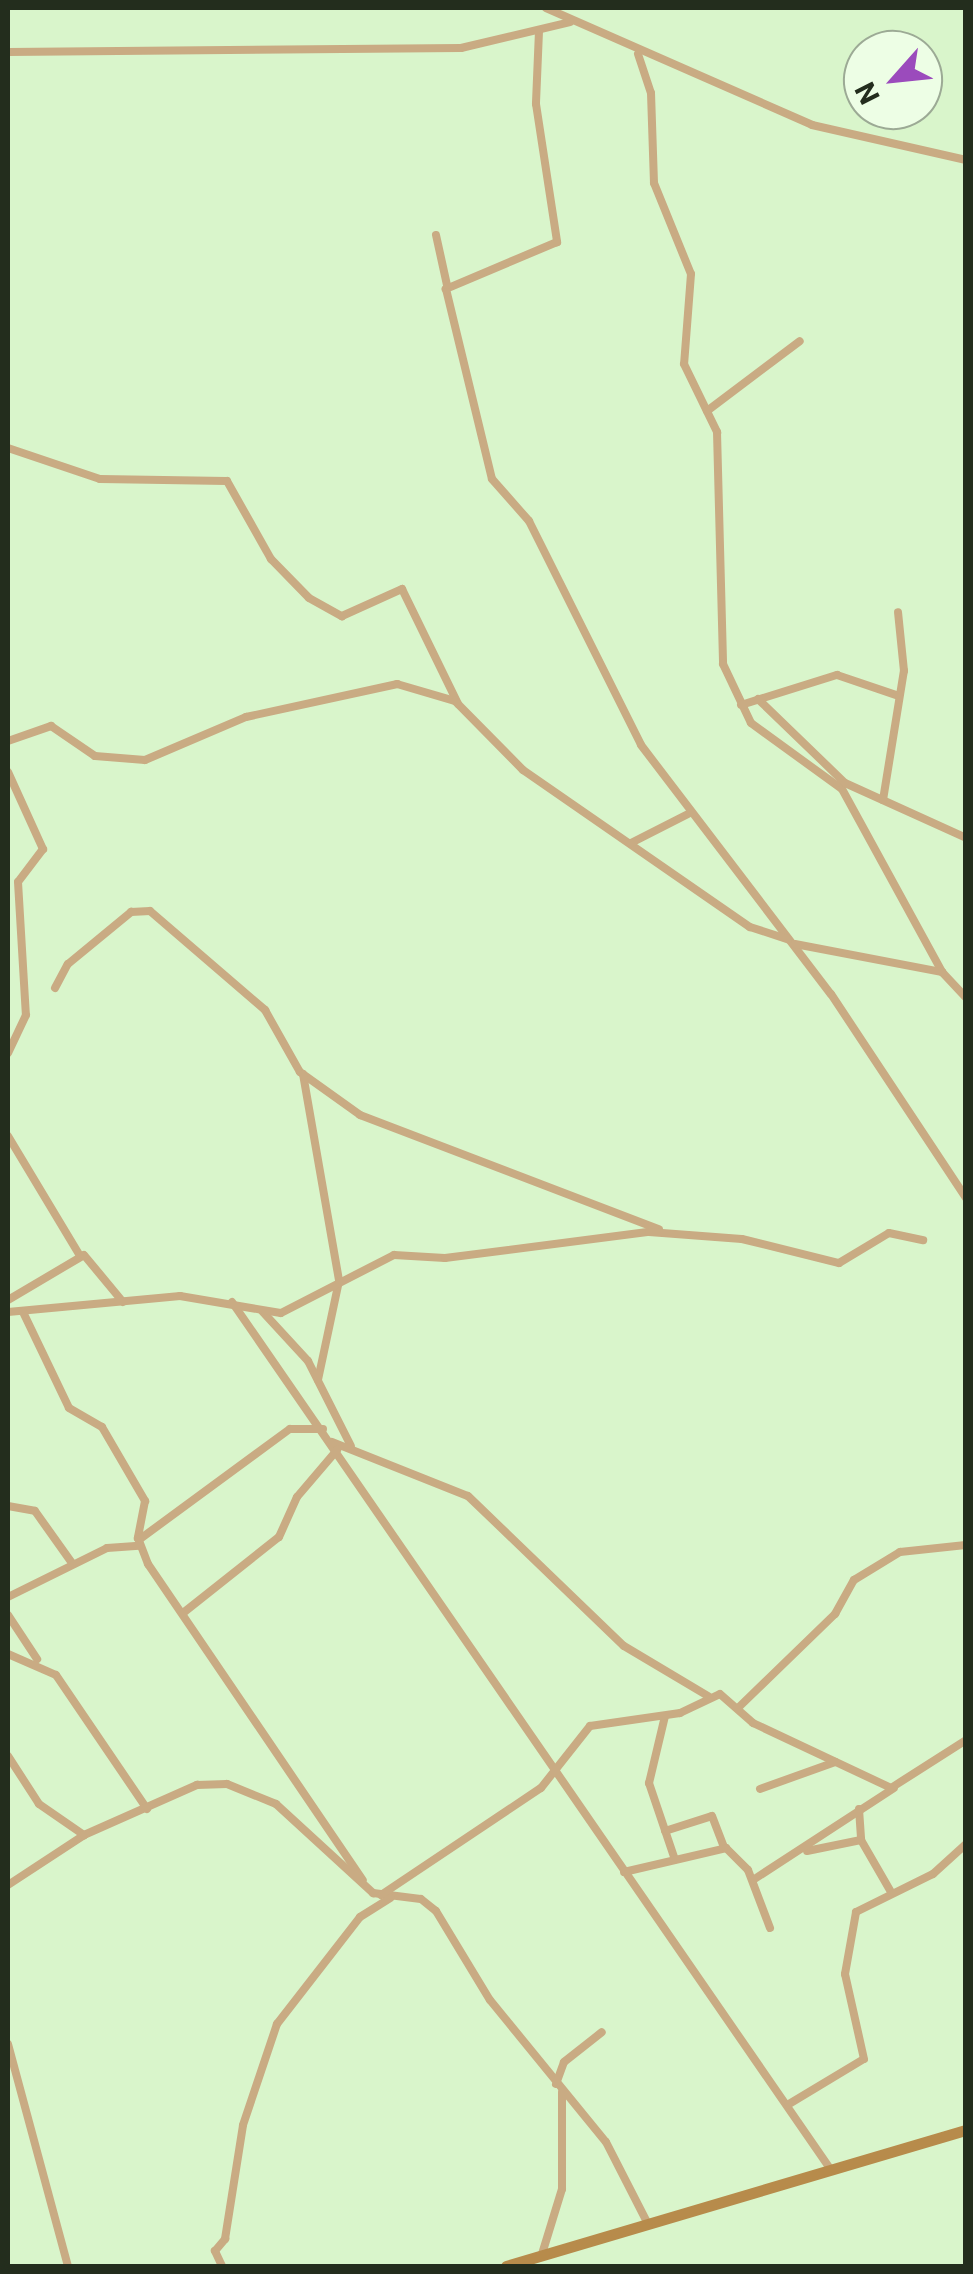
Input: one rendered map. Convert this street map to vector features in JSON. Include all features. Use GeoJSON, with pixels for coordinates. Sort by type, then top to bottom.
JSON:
{"type":"FeatureCollection","features":[{"type":"Feature","properties":{"kind":"street"},"geometry":{"type":"LineString","coordinates":[[546,8],[638,54],[812,125],[966,160]]}},
{"type":"Feature","properties":{"kind":"street"},"geometry":{"type":"LineString","coordinates":[[8,52],[225,43],[461,48],[570,22]]}},
{"type":"Feature","properties":{"kind":"street"},"geometry":{"type":"LineString","coordinates":[[447,285],[557,242],[536,104],[539,30]]}},
{"type":"Feature","properties":{"kind":"street"},"geometry":{"type":"LineString","coordinates":[[638,54],[650,93],[654,183],[692,274],[684,364],[717,432],[721,648],[751,723],[837,782],[942,972],[966,998]]}},
{"type":"Feature","properties":{"kind":"street"},"geometry":{"type":"LineString","coordinates":[[436,235],[492,479],[528,521],[637,738],[688,814],[789,940],[966,1198]]}},
{"type":"Feature","properties":{"kind":"street"},"geometry":{"type":"LineString","coordinates":[[707,411],[800,341]]}},
{"type":"Feature","properties":{"kind":"street"},"geometry":{"type":"LineString","coordinates":[[8,448],[100,479],[227,481],[263,547],[309,598],[342,616],[402,590],[458,704],[522,770],[750,927],[789,940],[942,972]]}},
{"type":"Feature","properties":{"kind":"street"},"geometry":{"type":"LineString","coordinates":[[883,800],[899,696],[898,612]]}},
{"type":"Feature","properties":{"kind":"street"},"geometry":{"type":"LineString","coordinates":[[742,706],[838,675],[899,696]]}},
{"type":"Feature","properties":{"kind":"street"},"geometry":{"type":"LineString","coordinates":[[8,741],[51,726],[95,756],[136,761],[246,717],[380,686],[458,704]]}},
{"type":"Feature","properties":{"kind":"street"},"geometry":{"type":"LineString","coordinates":[[758,698],[812,760],[883,800],[966,838]]}},
{"type":"Feature","properties":{"kind":"street"},"geometry":{"type":"LineString","coordinates":[[8,772],[43,849],[18,882],[26,1014],[8,1053]]}},
{"type":"Feature","properties":{"kind":"street"},"geometry":{"type":"LineString","coordinates":[[630,843],[688,814]]}},
{"type":"Feature","properties":{"kind":"street"},"geometry":{"type":"LineString","coordinates":[[55,988],[68,964],[131,912],[150,912],[265,1010],[303,1074],[339,1281],[318,1380]]}},
{"type":"Feature","properties":{"kind":"street"},"geometry":{"type":"LineString","coordinates":[[303,1074],[360,1115],[663,1231],[839,1263],[890,1233],[922,1240]]}},
{"type":"Feature","properties":{"kind":"street"},"geometry":{"type":"LineString","coordinates":[[8,1136],[80,1256],[100,1264],[122,1302]]}},
{"type":"Feature","properties":{"kind":"street"},"geometry":{"type":"LineString","coordinates":[[8,1312],[122,1302],[232,1302],[262,1310],[288,1311],[394,1255],[445,1258],[663,1231]]}},
{"type":"Feature","properties":{"kind":"street"},"geometry":{"type":"LineString","coordinates":[[8,1300],[80,1256]]}},
{"type":"Feature","properties":{"kind":"street"},"geometry":{"type":"LineString","coordinates":[[232,1302],[323,1429],[624,1872],[789,2104],[828,2166]]}},
{"type":"Feature","properties":{"kind":"street"},"geometry":{"type":"LineString","coordinates":[[262,1310],[318,1380],[351,1446]]}},
{"type":"Feature","properties":{"kind":"street"},"geometry":{"type":"LineString","coordinates":[[23,1312],[69,1408],[102,1427],[145,1500],[138,1544],[369,1890]]}},
{"type":"Feature","properties":{"kind":"street"},"geometry":{"type":"LineString","coordinates":[[8,1597],[72,1563],[123,1542],[138,1544],[290,1429],[323,1429]]}},
{"type":"Feature","properties":{"kind":"street"},"geometry":{"type":"LineString","coordinates":[[334,1446],[351,1446],[468,1496],[624,1646],[708,1696],[739,1706],[753,1723],[894,1788]]}},
{"type":"Feature","properties":{"kind":"street"},"geometry":{"type":"LineString","coordinates":[[182,1613],[279,1536],[297,1497],[334,1446]]}},
{"type":"Feature","properties":{"kind":"street"},"geometry":{"type":"LineString","coordinates":[[8,1506],[34,1511],[72,1563]]}},
{"type":"Feature","properties":{"kind":"street"},"geometry":{"type":"LineString","coordinates":[[739,1706],[835,1614],[854,1580],[900,1552],[966,1545]]}},
{"type":"Feature","properties":{"kind":"street"},"geometry":{"type":"LineString","coordinates":[[8,1615],[37,1659],[88,1716],[147,1809]]}},
{"type":"Feature","properties":{"kind":"street"},"geometry":{"type":"LineString","coordinates":[[8,1654],[37,1659]]}},
{"type":"Feature","properties":{"kind":"street"},"geometry":{"type":"LineString","coordinates":[[380,1895],[532,1795],[590,1726],[666,1716],[708,1696]]}},
{"type":"Feature","properties":{"kind":"street"},"geometry":{"type":"LineString","coordinates":[[666,1716],[649,1771],[675,1860]]}},
{"type":"Feature","properties":{"kind":"street"},"geometry":{"type":"LineString","coordinates":[[807,1851],[823,1826],[894,1788],[966,1740]]}},
{"type":"Feature","properties":{"kind":"street"},"geometry":{"type":"LineString","coordinates":[[8,1756],[39,1804],[84,1835]]}},
{"type":"Feature","properties":{"kind":"street"},"geometry":{"type":"LineString","coordinates":[[760,1789],[835,1762]]}},
{"type":"Feature","properties":{"kind":"street"},"geometry":{"type":"LineString","coordinates":[[8,1885],[84,1835],[197,1785],[251,1791],[369,1890],[436,1911],[559,2088],[606,2142],[648,2224]]}},
{"type":"Feature","properties":{"kind":"street"},"geometry":{"type":"LineString","coordinates":[[859,1809],[861,1840],[892,1892]]}},
{"type":"Feature","properties":{"kind":"street"},"geometry":{"type":"LineString","coordinates":[[665,1831],[712,1816],[724,1847],[752,1880],[770,1928]]}},
{"type":"Feature","properties":{"kind":"street"},"geometry":{"type":"LineString","coordinates":[[752,1880],[807,1851],[861,1840]]}},
{"type":"Feature","properties":{"kind":"street"},"geometry":{"type":"LineString","coordinates":[[789,2104],[864,2059],[845,1974],[854,1917],[892,1892],[933,1874],[966,1844]]}},
{"type":"Feature","properties":{"kind":"street"},"geometry":{"type":"LineString","coordinates":[[624,1872],[724,1847]]}},
{"type":"Feature","properties":{"kind":"street"},"geometry":{"type":"LineString","coordinates":[[222,2266],[214,2251],[225,2240],[244,2124],[277,2024],[360,1917],[393,1896]]}},
{"type":"Feature","properties":{"kind":"street"},"geometry":{"type":"LineString","coordinates":[[542,2254],[562,2188],[559,2088],[564,2062],[602,2032]]}},
{"type":"Feature","properties":{"kind":"street"},"geometry":{"type":"LineString","coordinates":[[8,2044],[68,2266]]}},
{"type":"Feature","properties":{"kind":"street"},"geometry":{"type":"LineString","coordinates":[[506,2266],[828,2166],[966,2130]]}}]}
